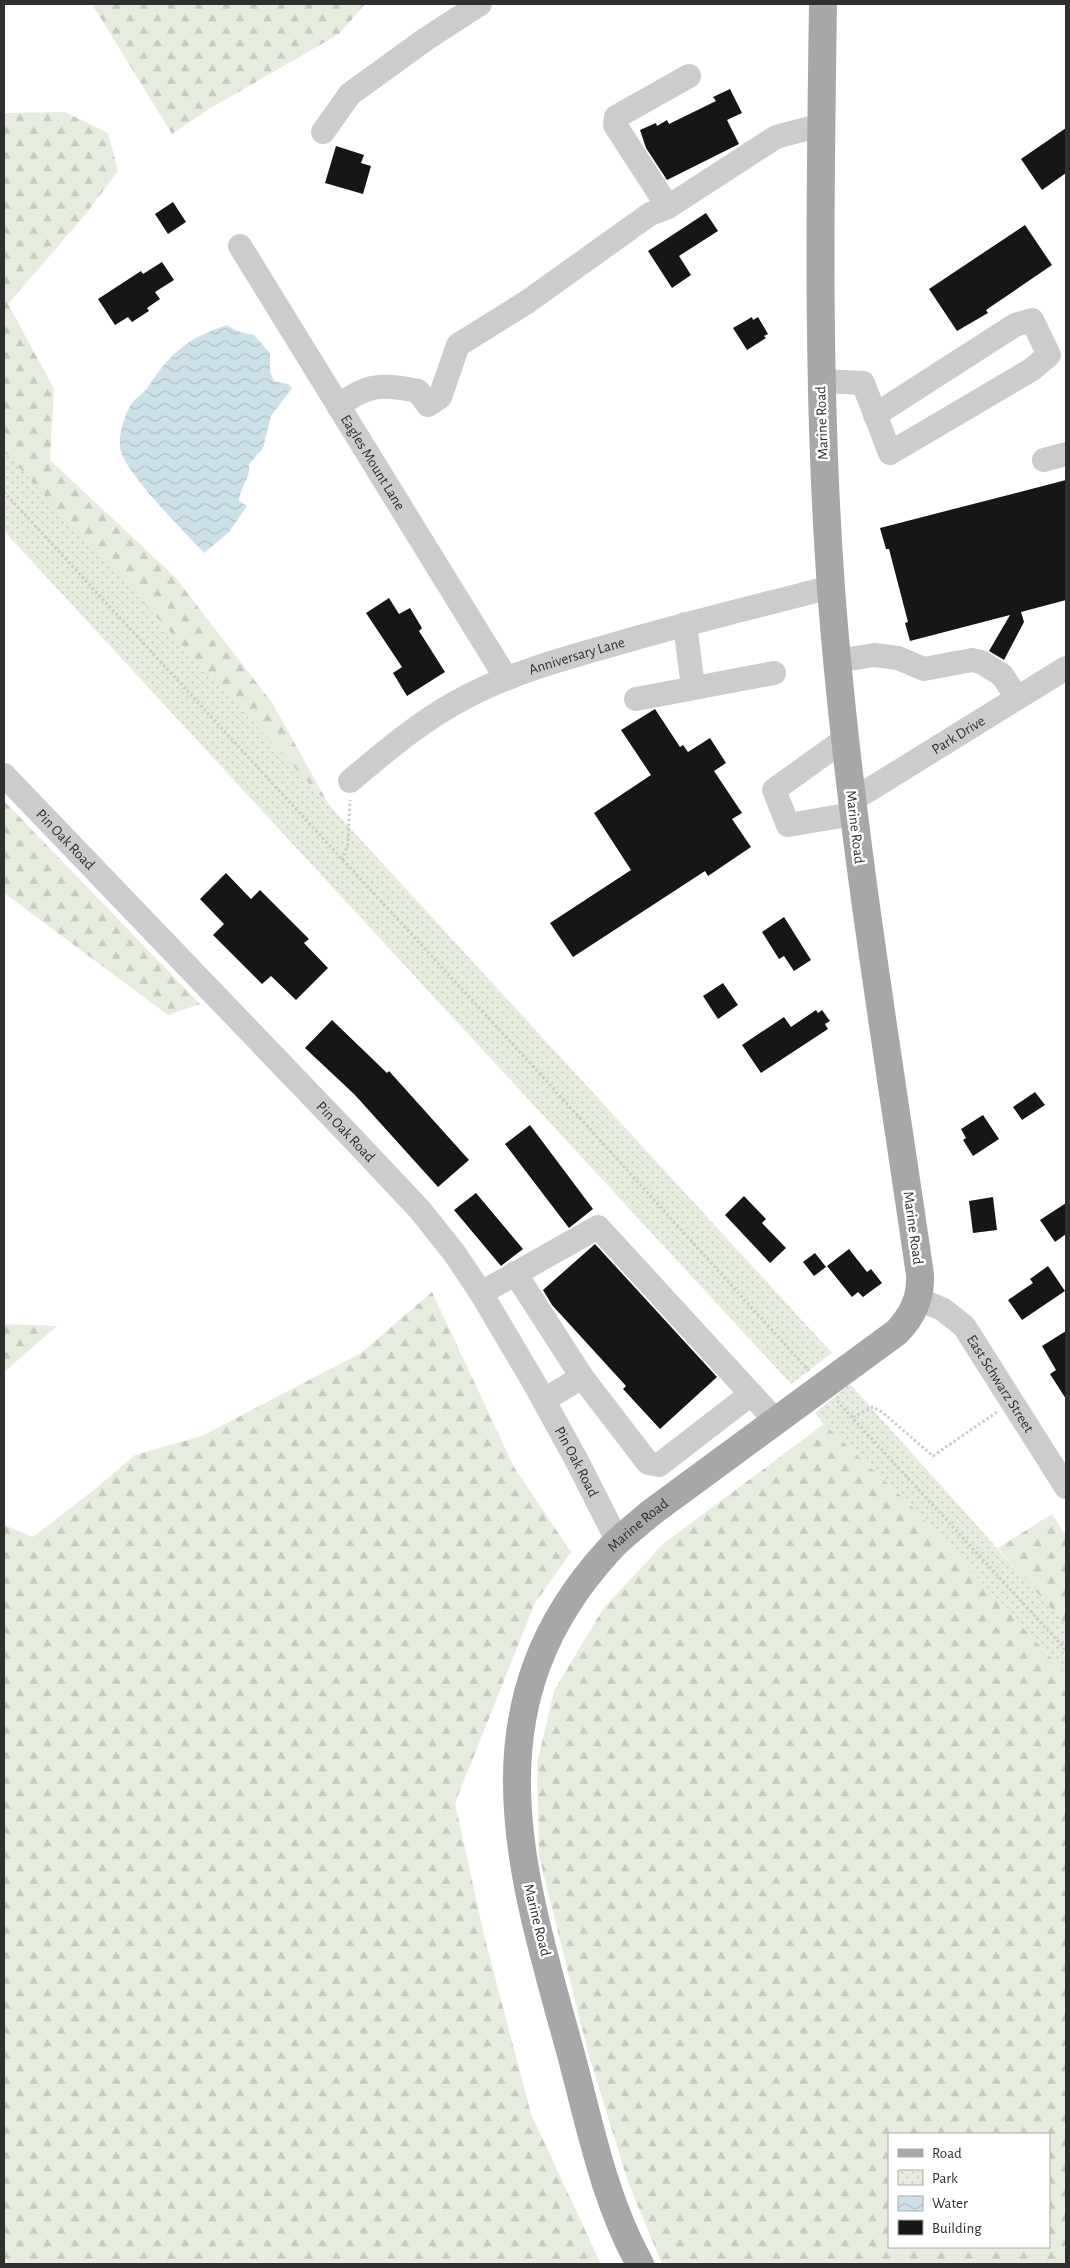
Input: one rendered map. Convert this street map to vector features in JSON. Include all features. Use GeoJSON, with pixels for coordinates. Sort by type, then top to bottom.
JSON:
{"type":"FeatureCollection","features":[{"type":"Feature","properties":{"kind":"main road","name":"Marine Road"},"geometry":{"type":"LineString","coordinates":[[640,2264],[621,2227],[605,2180],[562,2021],[525,1871],[515,1782],[517,1746],[523,1711],[541,1654],[566,1605],[585,1579],[618,1542],[652,1512],[897,1332],[908,1321],[918,1299],[920,1275],[852,808],[831,587],[821,381],[823,4]]}},
{"type":"Feature","properties":{"kind":"street"},"geometry":{"type":"LineString","coordinates":[[323,132],[350,94],[426,39],[480,4]]}},
{"type":"Feature","properties":{"kind":"street"},"geometry":{"type":"LineString","coordinates":[[668,207],[615,125],[616,117],[689,76]]}},
{"type":"Feature","properties":{"kind":"street"},"geometry":{"type":"LineString","coordinates":[[338,407],[353,394],[376,387],[396,386],[418,391],[428,405],[440,397],[458,346],[527,302],[650,214],[668,207],[776,137],[821,125]]}},
{"type":"Feature","properties":{"kind":"street","name":"Eagles Mount Lane"},"geometry":{"type":"LineString","coordinates":[[240,246],[506,678]]}},
{"type":"Feature","properties":{"kind":"street"},"geometry":{"type":"LineString","coordinates":[[821,381],[864,383],[875,414],[890,453],[1031,370],[1049,355],[1032,320],[1015,325],[875,414]]}},
{"type":"Feature","properties":{"kind":"street","name":"Anniversary Lane"},"geometry":{"type":"LineString","coordinates":[[350,781],[428,718],[506,678],[539,666],[685,624],[831,587]]}},
{"type":"Feature","properties":{"kind":"street"},"geometry":{"type":"LineString","coordinates":[[685,624],[693,688]]}},
{"type":"Feature","properties":{"kind":"street"},"geometry":{"type":"LineString","coordinates":[[837,661],[874,655],[898,658],[924,669],[972,660],[982,662],[1002,674],[1017,698]]}},
{"type":"Feature","properties":{"kind":"street","name":"Park Drive"},"geometry":{"type":"LineString","coordinates":[[852,808],[1017,698],[1066,668]]}},
{"type":"Feature","properties":{"kind":"street"},"geometry":{"type":"LineString","coordinates":[[636,699],[774,673]]}},
{"type":"Feature","properties":{"kind":"street"},"geometry":{"type":"LineString","coordinates":[[845,739],[774,790],[788,825],[852,808]]}},
{"type":"Feature","properties":{"kind":"street","name":"Pin Oak Road"},"geometry":{"type":"LineString","coordinates":[[4,775],[242,1021],[420,1210],[455,1254],[481,1293],[544,1400],[618,1542]]}},
{"type":"Feature","properties":{"kind":"street"},"geometry":{"type":"LineString","coordinates":[[481,1293],[598,1227],[776,1421]]}},
{"type":"Feature","properties":{"kind":"street"},"geometry":{"type":"LineString","coordinates":[[515,1274],[582,1376],[648,1463],[659,1465],[751,1394]]}},
{"type":"Feature","properties":{"kind":"street","name":"East Schwarz Street"},"geometry":{"type":"LineString","coordinates":[[918,1299],[942,1309],[964,1326],[1066,1487]]}},
{"type":"Feature","properties":{"kind":"street"},"geometry":{"type":"LineString","coordinates":[[544,1400],[582,1376]]}},
{"type":"Feature","properties":{"kind":"path"},"geometry":{"type":"LineString","coordinates":[[4,492],[530,1063],[812,1375]]}},
{"type":"Feature","properties":{"kind":"path"},"geometry":{"type":"LineString","coordinates":[[342,860],[348,844],[350,827],[350,781]]}},
{"type":"Feature","properties":{"kind":"path"},"geometry":{"type":"LineString","coordinates":[[834,1397],[1066,1650]]}},
{"type":"Feature","properties":{"kind":"path"},"geometry":{"type":"LineString","coordinates":[[853,1417],[873,1407],[882,1412],[933,1456],[1012,1402]]}},
{"type":"Feature","properties":{"kind":"green space"},"geometry":{"type":"Polygon","coordinates":[[[92,4],[365,4],[339,34],[209,109],[172,134],[92,4]]]}},
{"type":"Feature","properties":{"kind":"green space"},"geometry":{"type":"Polygon","coordinates":[[[65,112],[108,133],[118,171],[85,215],[8,304],[54,389],[50,460],[175,577],[273,704],[329,805],[4,478],[4,113],[65,112]]]}},
{"type":"Feature","properties":{"kind":"green space"},"geometry":{"type":"Polygon","coordinates":[[[4,451],[832,1353],[791,1384],[4,531],[4,451]]]}},
{"type":"Feature","properties":{"kind":"green space"},"geometry":{"type":"Polygon","coordinates":[[[4,801],[200,1004],[168,1015],[4,893],[4,801]]]}},
{"type":"Feature","properties":{"kind":"green space"},"geometry":{"type":"Polygon","coordinates":[[[432,1292],[514,1467],[571,1552],[535,1603],[455,1803],[484,1935],[531,2114],[601,2264],[4,2264],[4,1525],[33,1537],[135,1455],[202,1436],[361,1353],[432,1292]]]}},
{"type":"Feature","properties":{"kind":"green space"},"geometry":{"type":"Polygon","coordinates":[[[4,1324],[57,1326],[4,1372],[4,1324]]]}},
{"type":"Feature","properties":{"kind":"green space"},"geometry":{"type":"Polygon","coordinates":[[[850,1384],[1066,1625],[1066,1674],[910,1504],[824,1424],[815,1413],[850,1384]]]}},
{"type":"Feature","properties":{"kind":"green space"},"geometry":{"type":"Polygon","coordinates":[[[824,1424],[910,1504],[1066,1674],[1066,2264],[662,2264],[628,2182],[588,2052],[539,1856],[537,1764],[554,1691],[603,1609],[663,1544],[824,1424]]]}},
{"type":"Feature","properties":{"kind":"green space"},"geometry":{"type":"Polygon","coordinates":[[[1052,1514],[1066,1536],[1066,1627],[998,1548],[1052,1514]]]}},
{"type":"Feature","properties":{"kind":"water"},"geometry":{"type":"Polygon","coordinates":[[[227,325],[237,331],[254,335],[270,353],[270,372],[274,381],[288,384],[292,388],[271,416],[263,448],[249,464],[248,474],[239,501],[247,506],[229,532],[204,553],[156,501],[131,470],[123,456],[120,436],[124,420],[132,403],[146,389],[173,355],[201,335],[227,325]]]}},
{"type":"Feature","properties":{"kind":"building"},"geometry":{"type":"Polygon","coordinates":[[[730,89],[742,113],[727,120],[739,144],[667,180],[646,148],[640,130],[656,123],[657,126],[667,120],[669,124],[716,101],[713,97],[730,89]]]}},
{"type":"Feature","properties":{"kind":"building"},"geometry":{"type":"Polygon","coordinates":[[[1066,128],[1066,173],[1042,190],[1021,159],[1066,128]]]}},
{"type":"Feature","properties":{"kind":"building"},"geometry":{"type":"Polygon","coordinates":[[[336,146],[364,155],[361,163],[371,166],[363,194],[325,183],[336,146]]]}},
{"type":"Feature","properties":{"kind":"building"},"geometry":{"type":"Polygon","coordinates":[[[173,202],[186,222],[168,234],[155,214],[173,202]]]}},
{"type":"Feature","properties":{"kind":"building"},"geometry":{"type":"Polygon","coordinates":[[[706,213],[718,231],[679,256],[691,275],[672,288],[648,251],[706,213]]]}},
{"type":"Feature","properties":{"kind":"building"},"geometry":{"type":"Polygon","coordinates":[[[1025,225],[1052,265],[986,310],[988,313],[957,331],[929,289],[1025,225]]]}},
{"type":"Feature","properties":{"kind":"building"},"geometry":{"type":"Polygon","coordinates":[[[162,262],[174,280],[155,292],[160,299],[147,308],[149,311],[132,322],[128,317],[115,325],[98,299],[141,271],[143,274],[162,262]]]}},
{"type":"Feature","properties":{"kind":"building"},"geometry":{"type":"Polygon","coordinates":[[[752,317],[753,320],[758,317],[768,334],[764,336],[766,338],[747,350],[733,328],[752,317]]]}},
{"type":"Feature","properties":{"kind":"building"},"geometry":{"type":"Polygon","coordinates":[[[1066,480],[1066,600],[1021,612],[1024,622],[1004,660],[989,651],[1010,615],[910,641],[905,623],[908,622],[889,549],[886,549],[880,528],[1066,480]]]}},
{"type":"Feature","properties":{"kind":"building"},"geometry":{"type":"Polygon","coordinates":[[[389,598],[399,614],[410,608],[422,628],[419,631],[445,672],[407,696],[393,673],[402,667],[366,613],[389,598]]]}},
{"type":"Feature","properties":{"kind":"building"},"geometry":{"type":"Polygon","coordinates":[[[655,709],[680,747],[683,745],[688,752],[710,738],[726,763],[714,771],[742,813],[732,819],[751,847],[708,876],[705,871],[573,957],[550,923],[631,870],[594,813],[651,775],[621,730],[655,709]]]}},
{"type":"Feature","properties":{"kind":"building"},"geometry":{"type":"Polygon","coordinates":[[[226,873],[251,899],[260,890],[309,939],[304,943],[328,968],[296,1000],[271,976],[262,984],[213,935],[224,924],[200,899],[226,873]]]}},
{"type":"Feature","properties":{"kind":"building"},"geometry":{"type":"Polygon","coordinates":[[[784,917],[811,960],[794,971],[784,956],[779,959],[762,932],[784,917]]]}},
{"type":"Feature","properties":{"kind":"building"},"geometry":{"type":"Polygon","coordinates":[[[723,983],[738,1005],[718,1019],[703,996],[723,983]]]}},
{"type":"Feature","properties":{"kind":"building"},"geometry":{"type":"Polygon","coordinates":[[[816,1010],[818,1013],[822,1010],[830,1021],[825,1024],[828,1029],[761,1073],[742,1045],[784,1017],[791,1027],[816,1010]]]}},
{"type":"Feature","properties":{"kind":"building"},"geometry":{"type":"Polygon","coordinates":[[[332,1020],[387,1073],[389,1071],[469,1160],[438,1187],[355,1095],[305,1048],[332,1020]]]}},
{"type":"Feature","properties":{"kind":"building"},"geometry":{"type":"Polygon","coordinates":[[[1035,1092],[1045,1105],[1022,1120],[1013,1107],[1035,1092]]]}},
{"type":"Feature","properties":{"kind":"building"},"geometry":{"type":"Polygon","coordinates":[[[983,1115],[999,1139],[973,1156],[963,1140],[966,1138],[961,1129],[983,1115]]]}},
{"type":"Feature","properties":{"kind":"building"},"geometry":{"type":"Polygon","coordinates":[[[530,1125],[593,1209],[569,1228],[505,1144],[530,1125]]]}},
{"type":"Feature","properties":{"kind":"building"},"geometry":{"type":"Polygon","coordinates":[[[476,1193],[523,1249],[501,1266],[454,1210],[476,1193]]]}},
{"type":"Feature","properties":{"kind":"building"},"geometry":{"type":"Polygon","coordinates":[[[744,1196],[766,1219],[762,1223],[786,1248],[770,1263],[725,1215],[744,1196]]]}},
{"type":"Feature","properties":{"kind":"building"},"geometry":{"type":"Polygon","coordinates":[[[993,1197],[997,1230],[973,1233],[969,1201],[993,1197]]]}},
{"type":"Feature","properties":{"kind":"building"},"geometry":{"type":"Polygon","coordinates":[[[1066,1203],[1066,1234],[1055,1242],[1040,1220],[1066,1203]]]}},
{"type":"Feature","properties":{"kind":"building"},"geometry":{"type":"Polygon","coordinates":[[[595,1244],[717,1377],[660,1429],[623,1389],[626,1386],[552,1305],[543,1290],[595,1244]]]}},
{"type":"Feature","properties":{"kind":"building"},"geometry":{"type":"Polygon","coordinates":[[[849,1249],[867,1272],[871,1269],[882,1283],[863,1297],[858,1292],[852,1297],[827,1266],[849,1249]]]}},
{"type":"Feature","properties":{"kind":"building"},"geometry":{"type":"Polygon","coordinates":[[[815,1253],[826,1267],[814,1276],[803,1262],[815,1253]]]}},
{"type":"Feature","properties":{"kind":"building"},"geometry":{"type":"Polygon","coordinates":[[[1048,1266],[1065,1291],[1022,1320],[1008,1300],[1033,1283],[1030,1279],[1048,1266]]]}},
{"type":"Feature","properties":{"kind":"building"},"geometry":{"type":"Polygon","coordinates":[[[1066,1331],[1066,1399],[1050,1374],[1056,1370],[1042,1346],[1066,1331]]]}}]}
